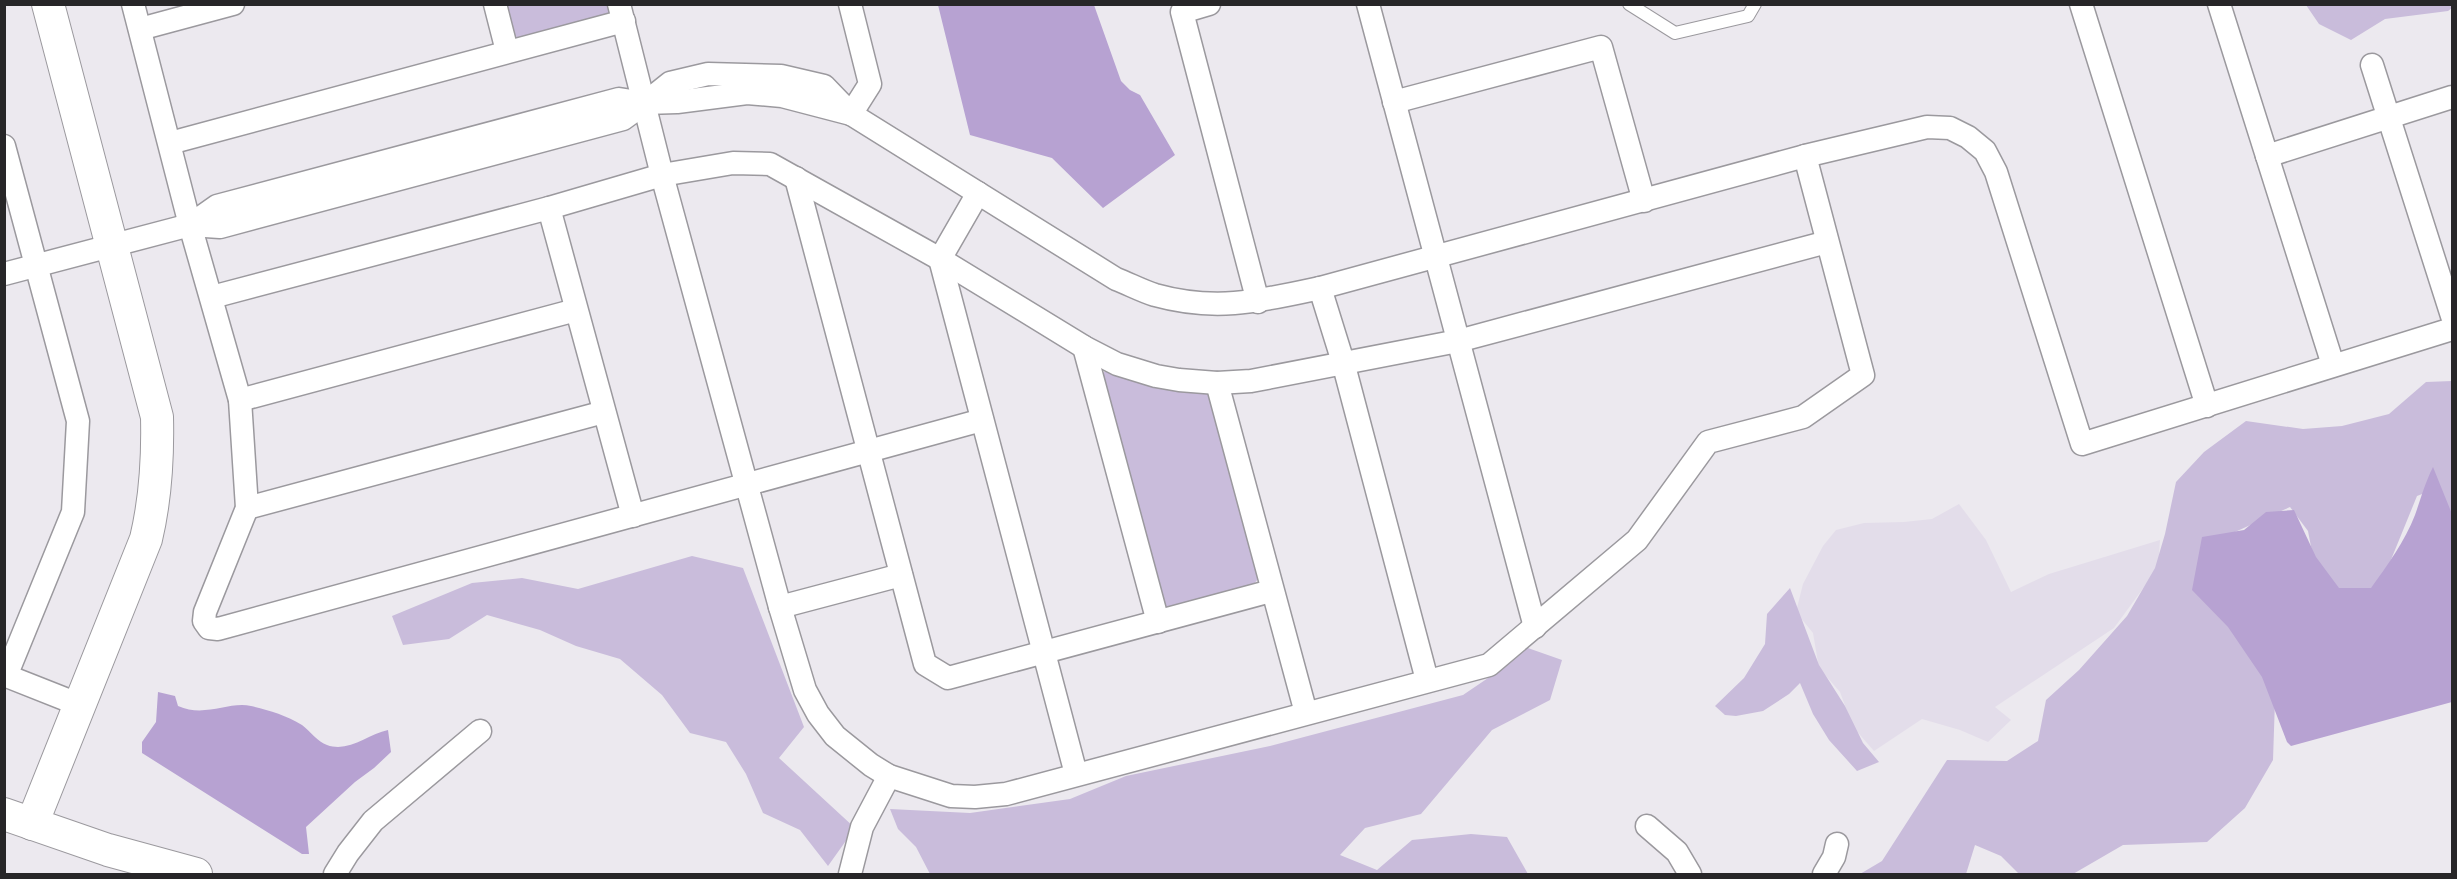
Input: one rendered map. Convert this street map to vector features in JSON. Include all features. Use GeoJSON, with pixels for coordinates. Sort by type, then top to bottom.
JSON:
{"type":"FeatureCollection","features":[{"type":"Feature","properties":{"kind":"street"},"geometry":{"type":"LineString","coordinates":[[48,4],[157,417],[158,462],[154,503],[146,539],[80,705],[18,819],[108,850],[196,874]]}},
{"type":"Feature","properties":{"kind":"street"},"geometry":{"type":"LineString","coordinates":[[133,4],[190,225],[240,400],[247,508],[205,612],[204,621],[209,628],[218,629],[982,420]]}},
{"type":"Feature","properties":{"kind":"street"},"geometry":{"type":"LineString","coordinates":[[140,29],[233,4]]}},
{"type":"Feature","properties":{"kind":"street"},"geometry":{"type":"LineString","coordinates":[[495,4],[507,51]]}},
{"type":"Feature","properties":{"kind":"street"},"geometry":{"type":"LineString","coordinates":[[850,4],[870,84],[851,114]]}},
{"type":"Feature","properties":{"kind":"street"},"geometry":{"type":"LineString","coordinates":[[1209,4],[1182,12],[1258,302]]}},
{"type":"Feature","properties":{"kind":"street"},"geometry":{"type":"LineString","coordinates":[[1368,4],[1534,627]]}},
{"type":"Feature","properties":{"kind":"street"},"geometry":{"type":"LineString","coordinates":[[2081,4],[2207,406]]}},
{"type":"Feature","properties":{"kind":"street"},"geometry":{"type":"LineString","coordinates":[[2219,4],[2333,365]]}},
{"type":"Feature","properties":{"kind":"street"},"geometry":{"type":"LineString","coordinates":[[170,143],[507,51],[621,13],[662,175],[780,607],[805,690],[818,714],[835,735],[870,765],[890,776],[951,796],[975,797],[1006,794],[1489,665],[1637,540],[1708,442],[1803,417],[1863,375],[1805,156]]}},
{"type":"Feature","properties":{"kind":"street"},"geometry":{"type":"LineString","coordinates":[[1394,102],[1600,47],[1644,201]]}},
{"type":"Feature","properties":{"kind":"street"},"geometry":{"type":"LineString","coordinates":[[2372,64],[2452,316]]}},
{"type":"Feature","properties":{"kind":"street"},"geometry":{"type":"LineString","coordinates":[[4,274],[190,225],[217,206],[619,99],[645,103],[670,83],[708,74],[781,76],[824,86],[851,114],[1116,279],[1153,294],[1187,302],[1227,305],[1258,302],[1320,288],[1805,156],[1927,127],[1950,128],[1968,136],[1984,151],[1996,172],[2082,444],[2452,329]]}},
{"type":"Feature","properties":{"kind":"street"},"geometry":{"type":"LineString","coordinates":[[2267,156],[2390,119],[2452,97]]}},
{"type":"Feature","properties":{"kind":"street"},"geometry":{"type":"LineString","coordinates":[[4,146],[78,421],[73,512],[5,675],[80,705]]}},
{"type":"Feature","properties":{"kind":"street"},"geometry":{"type":"LineString","coordinates":[[212,297],[549,208],[662,175],[733,163],[770,164],[940,259],[1084,348],[1117,364],[1156,376],[1217,383],[1251,381],[1458,341],[1827,242]]}},
{"type":"Feature","properties":{"kind":"street"},"geometry":{"type":"LineString","coordinates":[[796,178],[925,664],[948,678],[1271,591]]}},
{"type":"Feature","properties":{"kind":"street"},"geometry":{"type":"LineString","coordinates":[[978,193],[940,259],[1046,653],[1076,774]]}},
{"type":"Feature","properties":{"kind":"street"},"geometry":{"type":"LineString","coordinates":[[549,208],[633,516]]}},
{"type":"Feature","properties":{"kind":"street"},"geometry":{"type":"LineString","coordinates":[[1320,288],[1427,680]]}},
{"type":"Feature","properties":{"kind":"street"},"geometry":{"type":"LineString","coordinates":[[240,400],[576,310]]}},
{"type":"Feature","properties":{"kind":"street"},"geometry":{"type":"LineString","coordinates":[[1084,348],[1158,622]]}},
{"type":"Feature","properties":{"kind":"street"},"geometry":{"type":"LineString","coordinates":[[1217,383],[1271,591],[1306,713]]}},
{"type":"Feature","properties":{"kind":"street"},"geometry":{"type":"LineString","coordinates":[[247,508],[604,412]]}},
{"type":"Feature","properties":{"kind":"street"},"geometry":{"type":"LineString","coordinates":[[780,607],[901,575]]}},
{"type":"Feature","properties":{"kind":"street"},"geometry":{"type":"LineString","coordinates":[[335,874],[373,821],[480,730]]}},
{"type":"Feature","properties":{"kind":"street"},"geometry":{"type":"LineString","coordinates":[[850,874],[862,827],[890,776]]}},
{"type":"Feature","properties":{"kind":"street"},"geometry":{"type":"LineString","coordinates":[[1647,825],[1677,852],[1690,874]]}},
{"type":"Feature","properties":{"kind":"street"},"geometry":{"type":"LineString","coordinates":[[1824,874],[1834,857],[1837,844]]}},
{"type":"Feature","properties":{"kind":"lane"},"geometry":{"type":"LineString","coordinates":[[1629,4],[1676,33],[1748,16],[1755,4]]}},
{"type":"Feature","properties":{"kind":"shaded area"},"geometry":{"type":"Polygon","coordinates":[[[2452,4],[2452,8],[2448,11],[2385,19],[2351,40],[2319,24],[2306,5],[2452,4]]]}},
{"type":"Feature","properties":{"kind":"shaded area"},"geometry":{"type":"Polygon","coordinates":[[[505,5],[609,5],[611,12],[604,17],[520,39],[513,35],[505,5]]]}},
{"type":"Feature","properties":{"kind":"shaded area"},"geometry":{"type":"Polygon","coordinates":[[[938,5],[1094,5],[1121,81],[1130,90],[1140,95],[1175,155],[1103,208],[1052,158],[970,135],[938,5]]]}},
{"type":"Feature","properties":{"kind":"shaded area"},"geometry":{"type":"Polygon","coordinates":[[[1106,370],[1209,394],[1259,578],[1251,587],[1169,609],[1163,606],[1100,377],[1106,370]]]}},
{"type":"Feature","properties":{"kind":"shaded area"},"geometry":{"type":"Polygon","coordinates":[[[2452,381],[2452,524],[2435,489],[2417,496],[2386,572],[2367,593],[2319,588],[2308,531],[2290,507],[2224,537],[2198,559],[2209,602],[2257,662],[2275,700],[2273,760],[2245,808],[2207,842],[2123,845],[2073,874],[2019,874],[2001,856],[1975,845],[1966,874],[1860,874],[1882,861],[1947,760],[2007,761],[2038,741],[2046,700],[2079,670],[2127,616],[2155,568],[2176,482],[2204,452],[2246,421],[2303,429],[2342,426],[2389,414],[2426,382],[2452,381]]]}},
{"type":"Feature","properties":{"kind":"shaded area"},"geometry":{"type":"Polygon","coordinates":[[[2433,467],[2452,514],[2452,702],[2291,746],[2287,742],[2262,677],[2228,627],[2192,590],[2202,537],[2244,530],[2266,512],[2294,510],[2316,557],[2339,588],[2371,588],[2406,534],[2433,467]]]}},
{"type":"Feature","properties":{"kind":"shaded area"},"geometry":{"type":"Polygon","coordinates":[[[1959,504],[1986,540],[2011,592],[2049,574],[2160,540],[2158,568],[2114,628],[1995,707],[2011,720],[1988,742],[1960,730],[1922,719],[1874,751],[1853,727],[1840,692],[1819,668],[1813,633],[1796,612],[1803,584],[1823,546],[1836,530],[1864,523],[1932,519],[1959,504]]]}},
{"type":"Feature","properties":{"kind":"shaded area"},"geometry":{"type":"Polygon","coordinates":[[[692,556],[743,568],[804,727],[779,758],[855,828],[828,866],[800,830],[763,813],[746,774],[726,742],[690,733],[662,695],[620,659],[576,646],[540,630],[487,615],[449,639],[403,645],[392,616],[472,583],[522,578],[578,589],[692,556]]]}},
{"type":"Feature","properties":{"kind":"shaded area"},"geometry":{"type":"Polygon","coordinates":[[[1790,588],[1819,665],[1845,706],[1863,743],[1879,762],[1857,771],[1829,740],[1813,714],[1800,683],[1789,694],[1763,711],[1736,716],[1725,715],[1715,706],[1744,678],[1765,644],[1767,614],[1790,588]]]}},
{"type":"Feature","properties":{"kind":"shaded area"},"geometry":{"type":"Polygon","coordinates":[[[1525,647],[1562,660],[1550,700],[1492,730],[1421,814],[1365,828],[1340,855],[1377,870],[1412,840],[1471,834],[1507,837],[1528,874],[930,874],[916,847],[898,829],[890,809],[970,813],[1070,799],[1126,776],[1270,746],[1463,695],[1494,674],[1525,647]]]}},
{"type":"Feature","properties":{"kind":"shaded area"},"geometry":{"type":"Polygon","coordinates":[[[158,692],[175,696],[178,706],[188,709],[207,710],[243,705],[270,711],[296,721],[320,741],[335,747],[351,745],[388,730],[391,752],[306,827],[309,854],[302,854],[142,753],[142,742],[156,722],[158,692]]]}}]}
